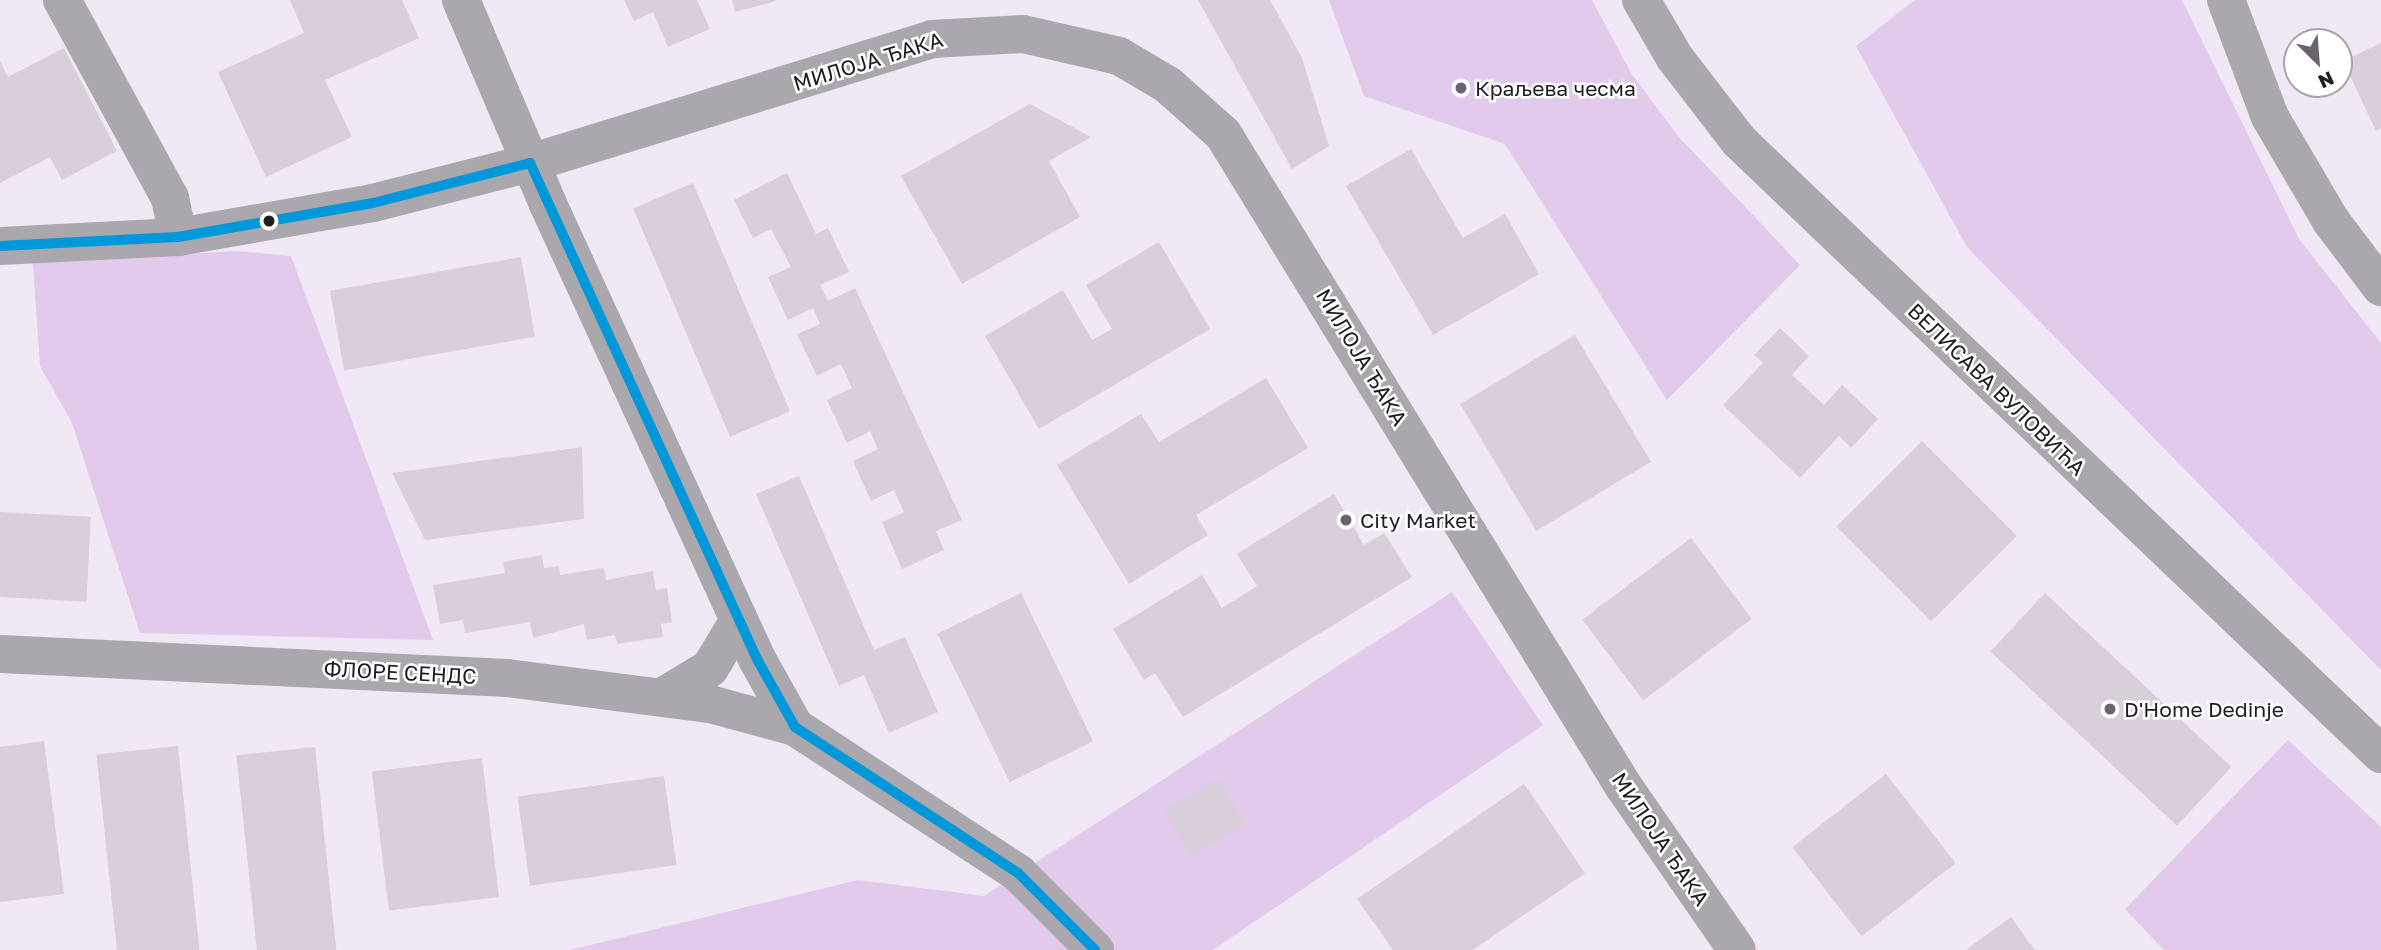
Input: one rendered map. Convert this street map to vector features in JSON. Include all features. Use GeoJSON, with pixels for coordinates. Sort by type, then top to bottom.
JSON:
{"type":"FeatureCollection","features":[{"type":"Feature","properties":{"kind":"street"},"geometry":{"type":"LineString","coordinates":[[62,0],[170,198],[178,237]]}},
{"type":"Feature","properties":{"kind":"street"},"geometry":{"type":"LineString","coordinates":[[461,0],[530,163],[738,620],[795,727],[1018,873],[1095,950]]}},
{"type":"Feature","properties":{"kind":"street","name":"ВЕЛИСАВА ВУЛОВИЋА"},"geometry":{"type":"LineString","coordinates":[[1641,0],[1681,67],[1739,141],[2381,754]]}},
{"type":"Feature","properties":{"kind":"street"},"geometry":{"type":"LineString","coordinates":[[2226,0],[2283,141],[2381,287]]}},
{"type":"Feature","properties":{"kind":"street","name":"МИЛОЈА ЂАКА"},"geometry":{"type":"LineString","coordinates":[[0,246],[178,237],[373,203],[530,163],[932,39],[964,34],[1023,34],[1088,46],[1119,56],[1168,85],[1223,134],[1624,787],[1737,950]]}},
{"type":"Feature","properties":{"kind":"street"},"geometry":{"type":"LineString","coordinates":[[662,697],[710,668],[738,620]]}},
{"type":"Feature","properties":{"kind":"street","name":"ФЛОРЕ СЕНДС"},"geometry":{"type":"LineString","coordinates":[[0,653],[507,678],[662,697],[795,727]]}},
{"type":"Feature","properties":{"kind":"shaded area"},"geometry":{"type":"Polygon","coordinates":[[[1329,0],[1592,0],[1631,73],[1678,136],[1800,265],[1667,400],[1505,144],[1364,96],[1329,0]]]}},
{"type":"Feature","properties":{"kind":"shaded area"},"geometry":{"type":"Polygon","coordinates":[[[1915,0],[2182,0],[2299,239],[2381,343],[2381,670],[1967,247],[1856,46],[1915,0]]]}},
{"type":"Feature","properties":{"kind":"shaded area"},"geometry":{"type":"Polygon","coordinates":[[[237,251],[291,256],[433,640],[140,633],[72,423],[40,366],[33,263],[237,251]]]}},
{"type":"Feature","properties":{"kind":"shaded area"},"geometry":{"type":"Polygon","coordinates":[[[1452,592],[1543,725],[1213,950],[570,950],[858,880],[984,896],[1452,592]]]}},
{"type":"Feature","properties":{"kind":"shaded area"},"geometry":{"type":"Polygon","coordinates":[[[2288,740],[2381,827],[2381,950],[2164,950],[2125,909],[2288,740]]]}},
{"type":"Feature","properties":{"kind":"building"},"geometry":{"type":"Polygon","coordinates":[[[290,0],[402,0],[419,38],[325,80],[352,137],[266,177],[218,72],[304,33],[290,0]]]}},
{"type":"Feature","properties":{"kind":"building"},"geometry":{"type":"Polygon","coordinates":[[[624,0],[697,0],[710,29],[668,47],[653,12],[634,21],[624,0]]]}},
{"type":"Feature","properties":{"kind":"building"},"geometry":{"type":"Polygon","coordinates":[[[732,0],[775,0],[776,1],[735,12],[732,0]]]}},
{"type":"Feature","properties":{"kind":"building"},"geometry":{"type":"Polygon","coordinates":[[[1198,0],[1270,0],[1302,58],[1329,146],[1292,169],[1198,0]]]}},
{"type":"Feature","properties":{"kind":"building"},"geometry":{"type":"Polygon","coordinates":[[[2381,43],[2381,128],[2376,131],[2353,82],[2353,56],[2381,43]]]}},
{"type":"Feature","properties":{"kind":"building"},"geometry":{"type":"Polygon","coordinates":[[[64,48],[117,151],[62,180],[50,157],[0,183],[0,61],[8,77],[64,48]]]}},
{"type":"Feature","properties":{"kind":"building"},"geometry":{"type":"Polygon","coordinates":[[[1030,104],[1091,137],[1049,161],[1080,217],[962,284],[901,176],[1030,104]]]}},
{"type":"Feature","properties":{"kind":"building"},"geometry":{"type":"Polygon","coordinates":[[[1411,149],[1463,238],[1505,214],[1539,274],[1433,335],[1346,186],[1411,149]]]}},
{"type":"Feature","properties":{"kind":"building"},"geometry":{"type":"Polygon","coordinates":[[[787,173],[816,234],[828,228],[849,272],[820,285],[828,301],[855,288],[962,520],[936,531],[944,550],[902,569],[882,522],[904,512],[894,490],[871,501],[853,461],[878,449],[870,431],[847,443],[827,400],[852,388],[841,364],[817,376],[797,334],[820,324],[813,308],[788,320],[768,277],[791,267],[771,229],[753,238],[734,200],[787,173]]]}},
{"type":"Feature","properties":{"kind":"building"},"geometry":{"type":"Polygon","coordinates":[[[693,183],[790,411],[730,437],[633,208],[693,183]]]}},
{"type":"Feature","properties":{"kind":"building"},"geometry":{"type":"Polygon","coordinates":[[[1159,242],[1210,329],[1039,429],[985,336],[1063,290],[1092,340],[1112,329],[1086,285],[1159,242]]]}},
{"type":"Feature","properties":{"kind":"building"},"geometry":{"type":"Polygon","coordinates":[[[521,257],[535,337],[344,370],[330,291],[521,257]]]}},
{"type":"Feature","properties":{"kind":"building"},"geometry":{"type":"Polygon","coordinates":[[[1780,328],[1809,356],[1792,375],[1824,405],[1842,385],[1878,419],[1851,448],[1839,436],[1800,478],[1723,405],[1763,363],[1754,355],[1780,328]]]}},
{"type":"Feature","properties":{"kind":"building"},"geometry":{"type":"Polygon","coordinates":[[[1575,335],[1651,462],[1536,531],[1460,404],[1575,335]]]}},
{"type":"Feature","properties":{"kind":"building"},"geometry":{"type":"Polygon","coordinates":[[[1266,378],[1308,448],[1196,515],[1208,535],[1129,584],[1057,465],[1141,414],[1159,442],[1266,378]]]}},
{"type":"Feature","properties":{"kind":"building"},"geometry":{"type":"Polygon","coordinates":[[[1922,441],[2017,536],[1931,621],[1836,527],[1922,441]]]}},
{"type":"Feature","properties":{"kind":"building"},"geometry":{"type":"Polygon","coordinates":[[[582,447],[584,519],[425,540],[392,473],[582,447]]]}},
{"type":"Feature","properties":{"kind":"building"},"geometry":{"type":"Polygon","coordinates":[[[799,476],[874,650],[905,637],[938,712],[889,733],[864,675],[839,686],[756,494],[799,476]]]}},
{"type":"Feature","properties":{"kind":"building"},"geometry":{"type":"Polygon","coordinates":[[[1334,494],[1364,545],[1384,533],[1412,577],[1183,717],[1155,673],[1144,680],[1113,629],[1202,575],[1222,608],[1257,586],[1237,554],[1334,494]]]}},
{"type":"Feature","properties":{"kind":"building"},"geometry":{"type":"Polygon","coordinates":[[[0,512],[91,517],[86,602],[0,597],[0,512]]]}},
{"type":"Feature","properties":{"kind":"building"},"geometry":{"type":"Polygon","coordinates":[[[1691,538],[1752,619],[1643,701],[1582,620],[1691,538]]]}},
{"type":"Feature","properties":{"kind":"building"},"geometry":{"type":"Polygon","coordinates":[[[542,555],[544,568],[559,566],[560,575],[604,568],[606,580],[653,571],[656,590],[667,588],[672,622],[661,624],[663,637],[617,644],[615,635],[587,640],[584,624],[533,638],[530,622],[465,633],[463,620],[440,624],[433,585],[505,573],[503,562],[542,555]]]}},
{"type":"Feature","properties":{"kind":"building"},"geometry":{"type":"Polygon","coordinates":[[[1021,593],[1093,741],[1010,782],[937,634],[1021,593]]]}},
{"type":"Feature","properties":{"kind":"building","name":"D'Home Dedinje"},"geometry":{"type":"Polygon","coordinates":[[[2045,593],[2231,767],[2177,825],[1990,652],[2045,593]]]}},
{"type":"Feature","properties":{"kind":"building"},"geometry":{"type":"Polygon","coordinates":[[[44,741],[64,894],[0,902],[0,747],[44,741]]]}},
{"type":"Feature","properties":{"kind":"building"},"geometry":{"type":"Polygon","coordinates":[[[178,746],[199,950],[117,950],[96,755],[178,746]]]}},
{"type":"Feature","properties":{"kind":"building"},"geometry":{"type":"Polygon","coordinates":[[[315,747],[336,950],[257,950],[236,755],[315,747]]]}},
{"type":"Feature","properties":{"kind":"building"},"geometry":{"type":"Polygon","coordinates":[[[482,758],[499,897],[389,910],[372,772],[482,758]]]}},
{"type":"Feature","properties":{"kind":"building"},"geometry":{"type":"Polygon","coordinates":[[[1886,774],[1956,863],[1862,936],[1792,847],[1886,774]]]}},
{"type":"Feature","properties":{"kind":"building"},"geometry":{"type":"Polygon","coordinates":[[[664,776],[677,865],[530,886],[517,797],[664,776]]]}},
{"type":"Feature","properties":{"kind":"building"},"geometry":{"type":"Polygon","coordinates":[[[1218,779],[1245,824],[1191,856],[1164,811],[1218,779]]]}},
{"type":"Feature","properties":{"kind":"building"},"geometry":{"type":"Polygon","coordinates":[[[1524,784],[1585,873],[1473,950],[1393,950],[1357,899],[1524,784]]]}},
{"type":"Feature","properties":{"kind":"building"},"geometry":{"type":"Polygon","coordinates":[[[2011,917],[2035,950],[1966,950],[2011,917]]]}},
{"type":"Feature","properties":{"kind":"transit line"},"geometry":{"type":"LineString","coordinates":[[530,163],[757,659],[795,727],[1018,873],[1095,950]]}},
{"type":"Feature","properties":{"kind":"transit line"},"geometry":{"type":"LineString","coordinates":[[0,246],[178,237],[373,203],[530,163]]}},
{"type":"Feature","properties":{"kind":"place","name":"Краљева чесма"},"geometry":{"type":"Point","coordinates":[1461,88]}},
{"type":"Feature","properties":{"kind":"place","name":"City Market"},"geometry":{"type":"Point","coordinates":[1346,520]}},
{"type":"Feature","properties":{"kind":"place","name":"D'Home Dedinje"},"geometry":{"type":"Point","coordinates":[2110,709]}}]}
